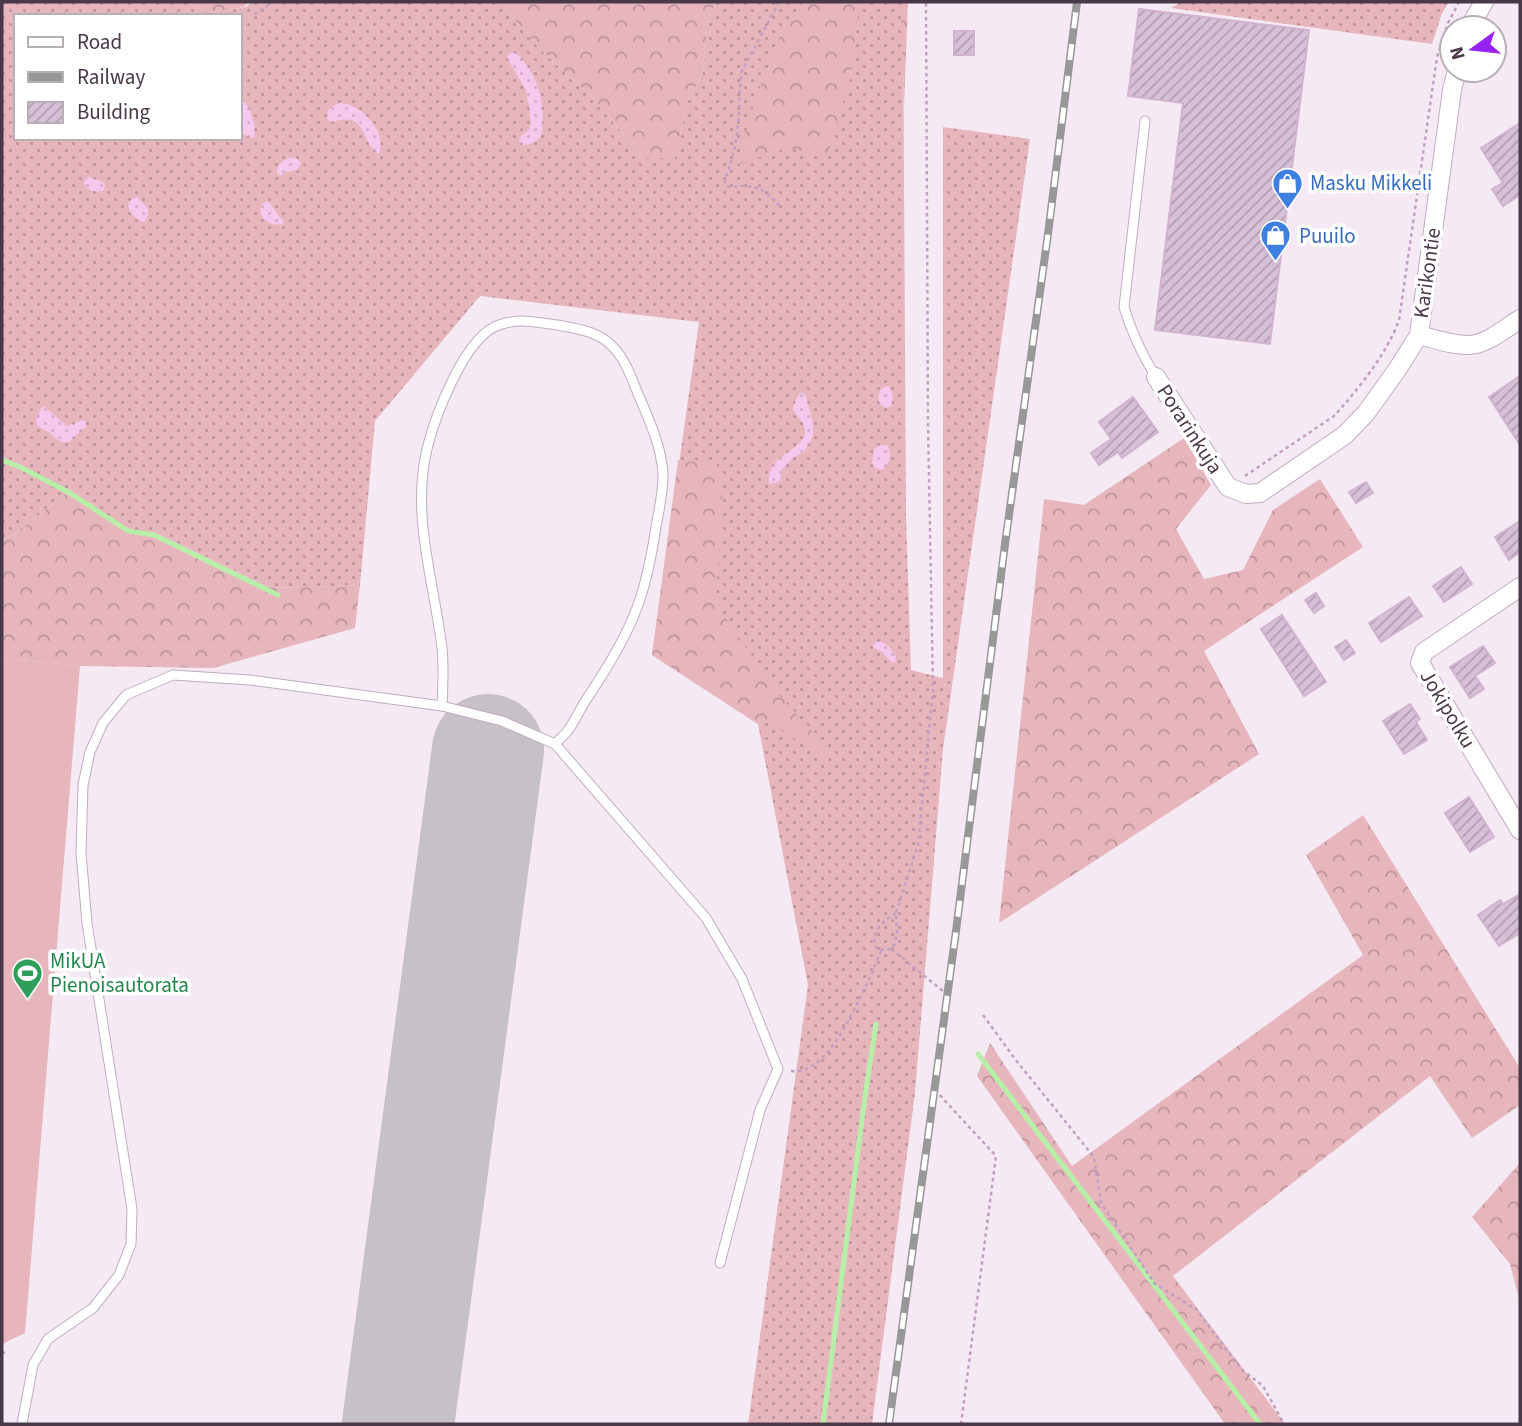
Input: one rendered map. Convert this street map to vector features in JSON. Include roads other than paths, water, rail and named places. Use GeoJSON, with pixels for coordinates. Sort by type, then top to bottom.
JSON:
{"type":"FeatureCollection","features":[{"type":"Feature","properties":{"kind":"street","name":"Karikontie"},"geometry":{"type":"LineString","coordinates":[[1260,493],[1345,435],[1366,413],[1419,335],[1454,84]]}},
{"type":"Feature","properties":{"kind":"street"},"geometry":{"type":"LineString","coordinates":[[1419,335],[1472,345],[1487,340],[1520,319]]}},
{"type":"Feature","properties":{"kind":"street","name":"Porarinkuja"},"geometry":{"type":"LineString","coordinates":[[1156,377],[1228,487],[1246,494],[1260,493]]}},
{"type":"Feature","properties":{"kind":"street","name":"Jokipolku"},"geometry":{"type":"LineString","coordinates":[[1520,587],[1424,652],[1420,663],[1520,830]]}},
{"type":"Feature","properties":{"kind":"lane"},"geometry":{"type":"LineString","coordinates":[[1145,121],[1124,307],[1137,344],[1156,377]]}},
{"type":"Feature","properties":{"kind":"lane"},"geometry":{"type":"LineString","coordinates":[[442,706],[442,648],[421,517],[426,452],[437,413],[474,344],[497,325],[512,321],[531,321],[587,331],[602,337],[615,348],[625,364],[645,411],[661,460],[661,501],[639,603],[626,633],[569,730],[555,744]]}},
{"type":"Feature","properties":{"kind":"lane"},"geometry":{"type":"LineString","coordinates":[[22,1424],[33,1365],[48,1339],[93,1308],[119,1275],[131,1244],[132,1209],[90,948],[80,853],[83,785],[90,752],[103,723],[126,695],[173,675],[250,680],[442,706],[502,721],[555,744],[706,918],[742,979],[778,1069],[760,1110],[720,1263]]}},
{"type":"Feature","properties":{"kind":"waterway"},"geometry":{"type":"LineString","coordinates":[[2,460],[70,493],[128,531],[154,535],[278,595]]}},
{"type":"Feature","properties":{"kind":"waterway"},"geometry":{"type":"LineString","coordinates":[[823,1424],[876,1024]]}},
{"type":"Feature","properties":{"kind":"waterway"},"geometry":{"type":"LineString","coordinates":[[978,1054],[1260,1424]]}},
{"type":"Feature","properties":{"kind":"railway"},"geometry":{"type":"LineString","coordinates":[[889,1424],[1077,2]]}},
{"type":"Feature","properties":{"kind":"place","name":"Masku Mikkeli"},"geometry":{"type":"Point","coordinates":[1287,210]}},
{"type":"Feature","properties":{"kind":"place","name":"Puuilo"},"geometry":{"type":"Point","coordinates":[1276,263]}},
{"type":"Feature","properties":{"kind":"place","name":"MikUA Pienoisautorata"},"geometry":{"type":"Point","coordinates":[27,1000]}}]}
